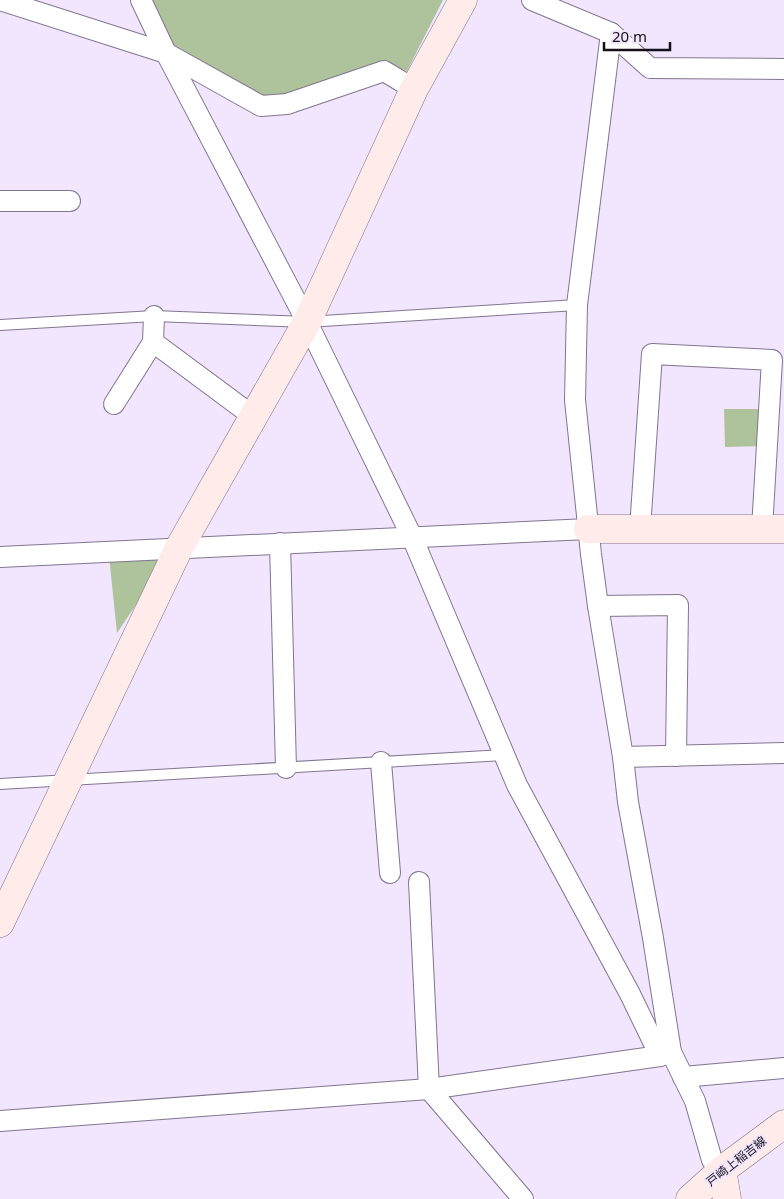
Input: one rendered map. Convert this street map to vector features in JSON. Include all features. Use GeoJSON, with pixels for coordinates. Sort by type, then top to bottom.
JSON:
{"type":"FeatureCollection","features":[{"type":"Feature","properties":{"kind":"street"},"geometry":{"type":"LineString","coordinates":[[0,0],[166,53],[261,106],[288,104],[384,70],[414,89]]}},
{"type":"Feature","properties":{"kind":"street"},"geometry":{"type":"LineString","coordinates":[[141,0],[166,53],[307,322],[412,537],[517,785],[630,994],[665,1054],[683,1077],[695,1101],[712,1161],[722,1170],[727,1199]]}},
{"type":"Feature","properties":{"kind":"street"},"geometry":{"type":"LineString","coordinates":[[0,922],[180,548],[307,322],[414,89],[463,0]]}},
{"type":"Feature","properties":{"kind":"street"},"geometry":{"type":"LineString","coordinates":[[532,0],[611,33],[650,68],[784,69]]}},
{"type":"Feature","properties":{"kind":"street"},"geometry":{"type":"LineString","coordinates":[[611,33],[577,305],[575,400],[598,606],[623,757],[628,802],[653,938],[665,1054]]}},
{"type":"Feature","properties":{"kind":"street"},"geometry":{"type":"LineString","coordinates":[[0,201],[70,201]]}},
{"type":"Feature","properties":{"kind":"street"},"geometry":{"type":"LineString","coordinates":[[114,404],[153,342],[154,316]]}},
{"type":"Feature","properties":{"kind":"street"},"geometry":{"type":"LineString","coordinates":[[153,342],[254,417]]}},
{"type":"Feature","properties":{"kind":"street"},"geometry":{"type":"LineString","coordinates":[[0,557],[588,529],[640,529],[773,529],[772,360],[652,354],[640,529]]}},
{"type":"Feature","properties":{"kind":"street"},"geometry":{"type":"LineString","coordinates":[[280,543],[286,768]]}},
{"type":"Feature","properties":{"kind":"street"},"geometry":{"type":"LineString","coordinates":[[598,606],[678,605],[676,756]]}},
{"type":"Feature","properties":{"kind":"street"},"geometry":{"type":"LineString","coordinates":[[623,757],[784,753]]}},
{"type":"Feature","properties":{"kind":"street"},"geometry":{"type":"LineString","coordinates":[[381,762],[390,872]]}},
{"type":"Feature","properties":{"kind":"street"},"geometry":{"type":"LineString","coordinates":[[418,882],[429,1089],[523,1199]]}},
{"type":"Feature","properties":{"kind":"street"},"geometry":{"type":"LineString","coordinates":[[0,1121],[429,1089],[665,1054]]}},
{"type":"Feature","properties":{"kind":"street"},"geometry":{"type":"LineString","coordinates":[[683,1077],[784,1068]]}},
{"type":"Feature","properties":{"kind":"street","name":"戸崎上稲吉線"},"geometry":{"type":"LineString","coordinates":[[690,1199],[722,1170],[784,1124]]}},
{"type":"Feature","properties":{"kind":"lane"},"geometry":{"type":"LineString","coordinates":[[0,325],[154,316],[307,322],[577,305]]}},
{"type":"Feature","properties":{"kind":"lane"},"geometry":{"type":"LineString","coordinates":[[0,784],[504,755]]}},
{"type":"Feature","properties":{"kind":"green space"},"geometry":{"type":"Polygon","coordinates":[[[150,0],[443,0],[407,71],[382,61],[287,95],[263,96],[170,43],[150,0]]]}},
{"type":"Feature","properties":{"kind":"green space"},"geometry":{"type":"Polygon","coordinates":[[[724,409],[768,409],[767,446],[725,447],[724,409]]]}},
{"type":"Feature","properties":{"kind":"green space"},"geometry":{"type":"Polygon","coordinates":[[[172,551],[117,633],[109,556],[172,551]]]}}]}
